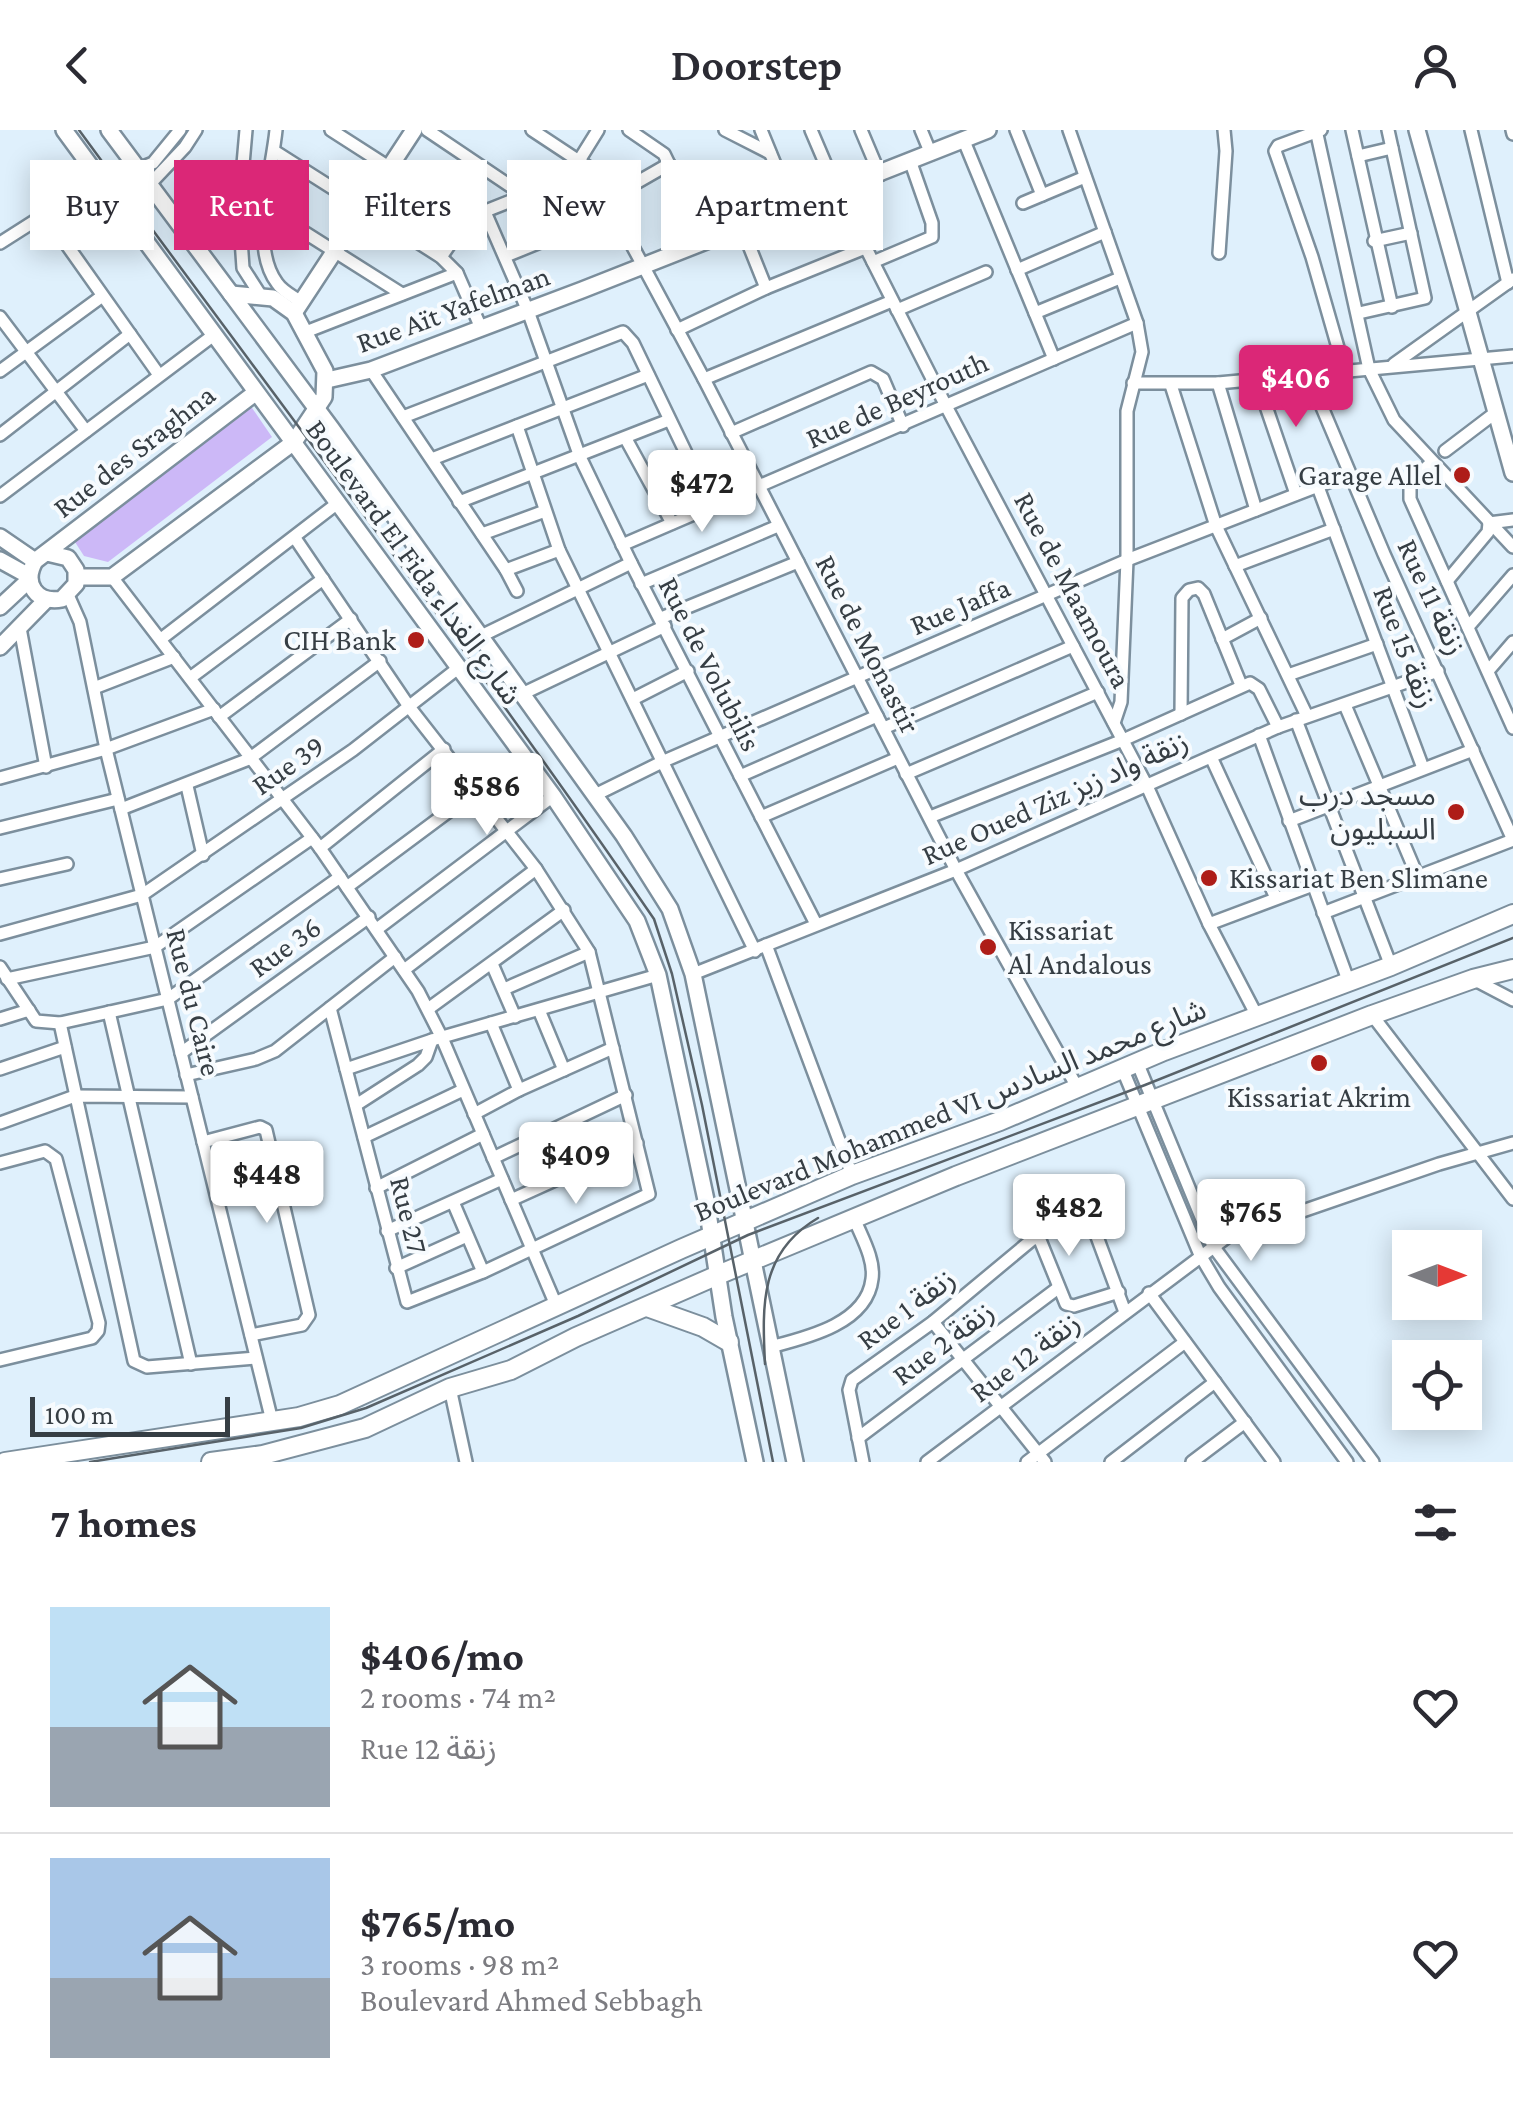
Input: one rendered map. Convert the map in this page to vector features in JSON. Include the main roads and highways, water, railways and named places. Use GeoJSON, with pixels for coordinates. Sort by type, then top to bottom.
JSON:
{"type":"FeatureCollection","features":[{"type":"Feature","properties":{"kind":"main road","name":"Boulevard El Fida شارع الفداء"},"geometry":{"type":"LineString","coordinates":[[64,130],[553,796],[636,921],[658,975],[755,1462]]}},
{"type":"Feature","properties":{"kind":"main road","name":"Boulevard El Fida شارع الفداء"},"geometry":{"type":"LineString","coordinates":[[109,130],[595,795],[670,909],[693,974],[795,1462]]}},
{"type":"Feature","properties":{"kind":"main road"},"geometry":{"type":"LineString","coordinates":[[77,577],[112,577],[294,442],[324,398],[327,380],[326,371],[303,333],[297,308],[414,130]]}},
{"type":"Feature","properties":{"kind":"main road","name":"Rue Aït Yafelman"},"geometry":{"type":"LineString","coordinates":[[327,380],[371,370],[528,311],[988,130]]}},
{"type":"Feature","properties":{"kind":"main road"},"geometry":{"type":"LineString","coordinates":[[1417,130],[1513,473]]}},
{"type":"Feature","properties":{"kind":"main road"},"geometry":{"type":"LineString","coordinates":[[231,294],[273,298],[297,308]]}},
{"type":"Feature","properties":{"kind":"main road","name":"Rue des Sraghna"},"geometry":{"type":"LineString","coordinates":[[0,606],[35,568],[255,392]]}},
{"type":"Feature","properties":{"kind":"main road"},"geometry":{"type":"LineString","coordinates":[[0,537],[35,568]]}},
{"type":"Feature","properties":{"kind":"main road"},"geometry":{"type":"LineString","coordinates":[[0,560],[35,568],[68,558],[77,577]]}},
{"type":"Feature","properties":{"kind":"main road"},"geometry":{"type":"LineString","coordinates":[[35,568],[34,592],[46,600],[68,595],[77,577]]}},
{"type":"Feature","properties":{"kind":"main road"},"geometry":{"type":"LineString","coordinates":[[0,647],[46,600]]}},
{"type":"Feature","properties":{"kind":"main road","name":"Boulevard Mohammed VI شارع محمد السادس"},"geometry":{"type":"LineString","coordinates":[[6,1462],[323,1411],[852,1176],[1000,1121],[1129,1065],[1391,966],[1513,914]]}},
{"type":"Feature","properties":{"kind":"main road","name":"Boulevard Mohammed VI شارع محمد السادس"},"geometry":{"type":"LineString","coordinates":[[210,1462],[263,1458],[366,1428],[450,1388],[510,1370],[854,1218],[1372,1015],[1513,969]]}},
{"type":"Feature","properties":{"kind":"main road"},"geometry":{"type":"LineString","coordinates":[[646,1307],[703,1327],[730,1342]]}},
{"type":"Feature","properties":{"kind":"tram line"},"geometry":{"type":"LineString","coordinates":[[79,130],[442,621],[654,919],[672,974],[702,1105],[773,1462]]}},
{"type":"Feature","properties":{"kind":"tram line"},"geometry":{"type":"LineString","coordinates":[[90,1462],[301,1428],[366,1408],[578,1316],[748,1235],[1145,1085],[1513,938]]}},
{"type":"Feature","properties":{"kind":"tram line"},"geometry":{"type":"LineString","coordinates":[[765,1364],[765,1300],[775,1263],[799,1232],[818,1218]]}},
{"type":"Feature","properties":{"kind":"place","name":"Garage Allel"},"geometry":{"type":"Point","coordinates":[1462,475]}},
{"type":"Feature","properties":{"kind":"place","name":"CIH Bank"},"geometry":{"type":"Point","coordinates":[416,640]}},
{"type":"Feature","properties":{"kind":"place","name":"مسجد درب السبليون"},"geometry":{"type":"Point","coordinates":[1456,812]}},
{"type":"Feature","properties":{"kind":"place","name":"Kissariat Ben Slimane"},"geometry":{"type":"Point","coordinates":[1209,878]}},
{"type":"Feature","properties":{"kind":"place","name":"Kissariat Al Andalous"},"geometry":{"type":"Point","coordinates":[988,947]}},
{"type":"Feature","properties":{"kind":"place","name":"Kissariat Akrim"},"geometry":{"type":"Point","coordinates":[1319,1063]}}]}
